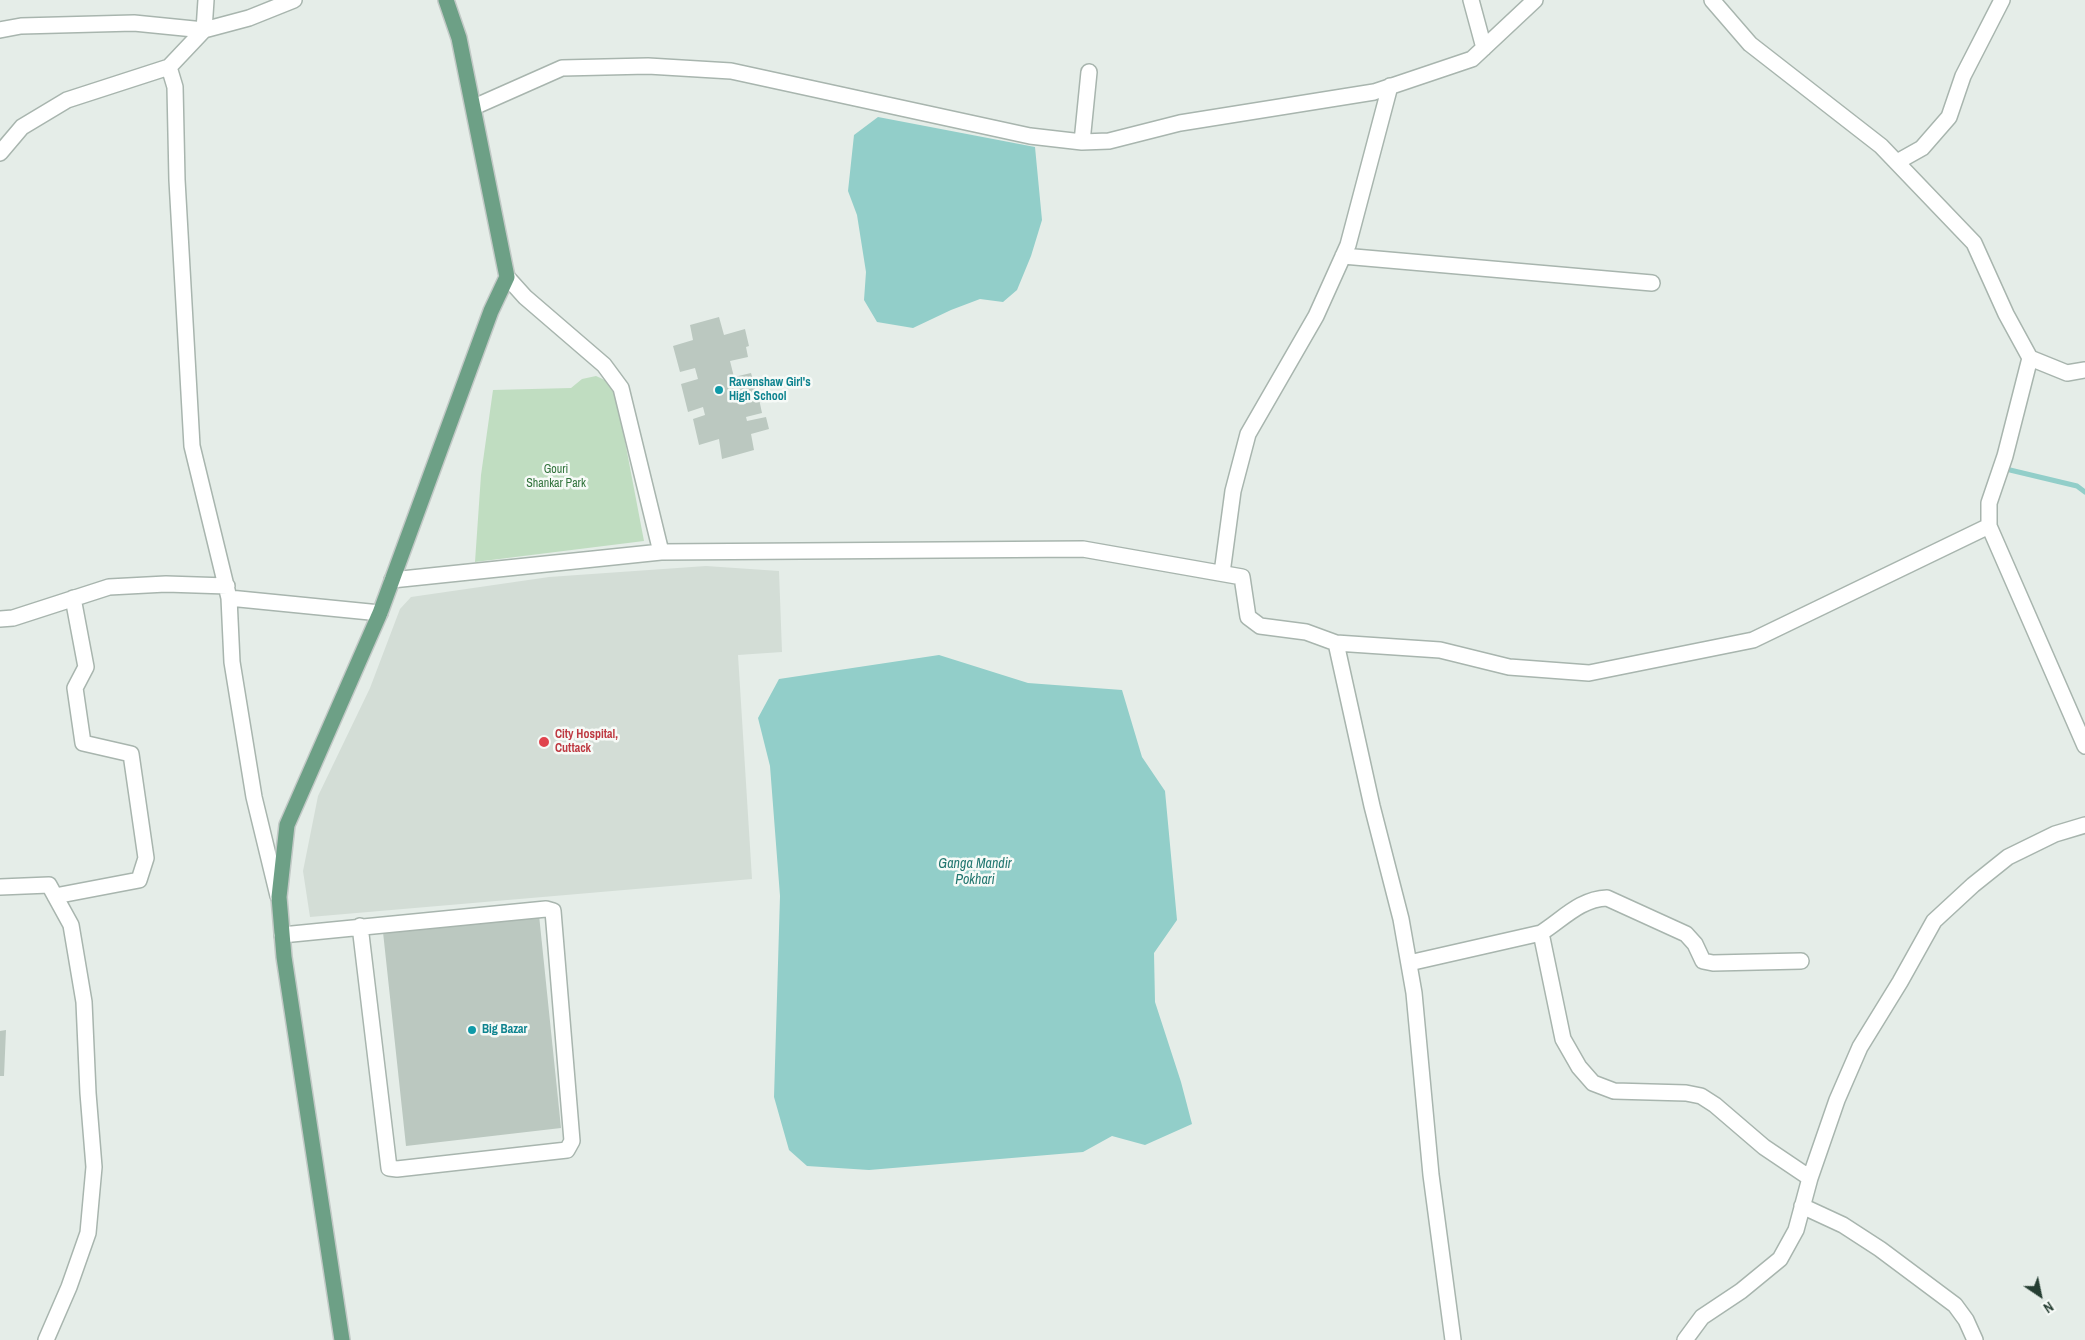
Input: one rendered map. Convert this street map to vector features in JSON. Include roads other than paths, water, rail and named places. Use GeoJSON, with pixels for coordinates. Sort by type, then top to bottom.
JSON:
{"type":"FeatureCollection","features":[{"type":"Feature","properties":{"kind":"main road"},"geometry":{"type":"LineString","coordinates":[[342,1340],[284,957],[278,897],[286,825],[380,614],[491,311],[507,277],[459,38],[446,0]]}},
{"type":"Feature","properties":{"kind":"street"},"geometry":{"type":"LineString","coordinates":[[0,153],[22,127],[68,100],[169,67],[204,30],[206,0]]}},
{"type":"Feature","properties":{"kind":"street"},"geometry":{"type":"LineString","coordinates":[[0,30],[21,26],[134,23],[204,30],[249,18],[294,0]]}},
{"type":"Feature","properties":{"kind":"street"},"geometry":{"type":"LineString","coordinates":[[1471,0],[1484,48]]}},
{"type":"Feature","properties":{"kind":"street"},"geometry":{"type":"LineString","coordinates":[[474,107],[562,68],[648,66],[731,71],[1030,136],[1082,142],[1109,141],[1180,123],[1374,92],[1472,59],[1535,0]]}},
{"type":"Feature","properties":{"kind":"street"},"geometry":{"type":"LineString","coordinates":[[1712,0],[1750,44],[1882,146],[1974,244],[2006,314],[2030,358],[2067,373],[2085,370]]}},
{"type":"Feature","properties":{"kind":"street"},"geometry":{"type":"LineString","coordinates":[[1897,162],[1922,148],[1949,117],[1963,76],[2002,0]]}},
{"type":"Feature","properties":{"kind":"street"},"geometry":{"type":"LineString","coordinates":[[169,67],[175,87],[177,180],[192,446],[228,592],[232,662],[254,797],[278,897]]}},
{"type":"Feature","properties":{"kind":"street"},"geometry":{"type":"LineString","coordinates":[[1082,142],[1089,72]]}},
{"type":"Feature","properties":{"kind":"street"},"geometry":{"type":"LineString","coordinates":[[1222,573],[1233,491],[1248,434],[1316,316],[1348,245],[1390,86]]}},
{"type":"Feature","properties":{"kind":"street"},"geometry":{"type":"LineString","coordinates":[[1343,256],[1652,282]]}},
{"type":"Feature","properties":{"kind":"street"},"geometry":{"type":"LineString","coordinates":[[507,277],[525,297],[604,365],[621,388],[661,552]]}},
{"type":"Feature","properties":{"kind":"street"},"geometry":{"type":"LineString","coordinates":[[2030,358],[2005,456],[1989,503],[1989,526],[2085,746]]}},
{"type":"Feature","properties":{"kind":"street"},"geometry":{"type":"LineString","coordinates":[[392,580],[661,552],[1083,549],[1242,577],[1248,617],[1260,626],[1306,632],[1336,643],[1440,650],[1509,667],[1589,673],[1753,640],[1989,526]]}},
{"type":"Feature","properties":{"kind":"street"},"geometry":{"type":"LineString","coordinates":[[0,619],[14,618],[109,587],[166,584],[380,614]]}},
{"type":"Feature","properties":{"kind":"street"},"geometry":{"type":"LineString","coordinates":[[55,896],[139,880],[146,858],[131,754],[83,743],[74,688],[86,667],[73,598]]}},
{"type":"Feature","properties":{"kind":"street"},"geometry":{"type":"LineString","coordinates":[[1336,643],[1372,806],[1401,919],[1409,963],[1414,993],[1431,1175],[1453,1340]]}},
{"type":"Feature","properties":{"kind":"street"},"geometry":{"type":"LineString","coordinates":[[1685,1340],[1702,1317],[1742,1291],[1780,1259],[1796,1230],[1810,1178],[1837,1100],[1860,1047],[1900,982],[1934,921],[1973,885],[2008,858],[2055,834],[2085,825]]}},
{"type":"Feature","properties":{"kind":"street"},"geometry":{"type":"LineString","coordinates":[[0,887],[49,885],[71,925],[84,1002],[88,1093],[94,1167],[88,1233],[69,1287],[46,1340]]}},
{"type":"Feature","properties":{"kind":"street"},"geometry":{"type":"LineString","coordinates":[[1409,963],[1541,933],[1572,909],[1596,898],[1607,898],[1686,934],[1695,944],[1703,961],[1713,964],[1801,961]]}},
{"type":"Feature","properties":{"kind":"street"},"geometry":{"type":"LineString","coordinates":[[282,935],[360,926],[546,909],[553,911],[572,1141],[566,1150],[396,1169],[389,1168],[360,926]]}},
{"type":"Feature","properties":{"kind":"street"},"geometry":{"type":"LineString","coordinates":[[1541,933],[1563,1039],[1579,1067],[1593,1083],[1614,1092],[1686,1093],[1701,1096],[1715,1105],[1764,1146],[1810,1178]]}},
{"type":"Feature","properties":{"kind":"street"},"geometry":{"type":"LineString","coordinates":[[1802,1206],[1843,1226],[1866,1240],[1955,1304],[1966,1320],[1975,1340]]}},
{"type":"Feature","properties":{"kind":"water"},"geometry":{"type":"Polygon","coordinates":[[[878,117],[1035,147],[1042,220],[1031,256],[1017,290],[1003,302],[980,299],[913,328],[877,322],[864,300],[866,272],[857,215],[848,191],[854,135],[878,117]]]}},
{"type":"Feature","properties":{"kind":"water","name":"Ganga Mandir Pokhari"},"geometry":{"type":"Polygon","coordinates":[[[939,655],[1028,683],[1122,690],[1142,757],[1165,791],[1177,920],[1154,953],[1155,1002],[1181,1082],[1192,1124],[1145,1145],[1112,1136],[1083,1152],[869,1170],[807,1166],[789,1150],[774,1097],[780,896],[770,766],[758,718],[779,679],[939,655]]]}},
{"type":"Feature","properties":{"kind":"waterway"},"geometry":{"type":"LineString","coordinates":[[2010,470],[2077,486],[2085,492]]}},
{"type":"Feature","properties":{"kind":"place","name":"Ravenshaw Girl's High School"},"geometry":{"type":"Point","coordinates":[719,390]}},
{"type":"Feature","properties":{"kind":"place","name":"City Hospital, Cuttack"},"geometry":{"type":"Point","coordinates":[544,742]}},
{"type":"Feature","properties":{"kind":"place","name":"Big Bazar"},"geometry":{"type":"Point","coordinates":[472,1030]}},
{"type":"Feature","properties":{"kind":"park label","name":"Gouri Shankar Park"},"geometry":{"type":"Point","coordinates":[556,477]}}]}
